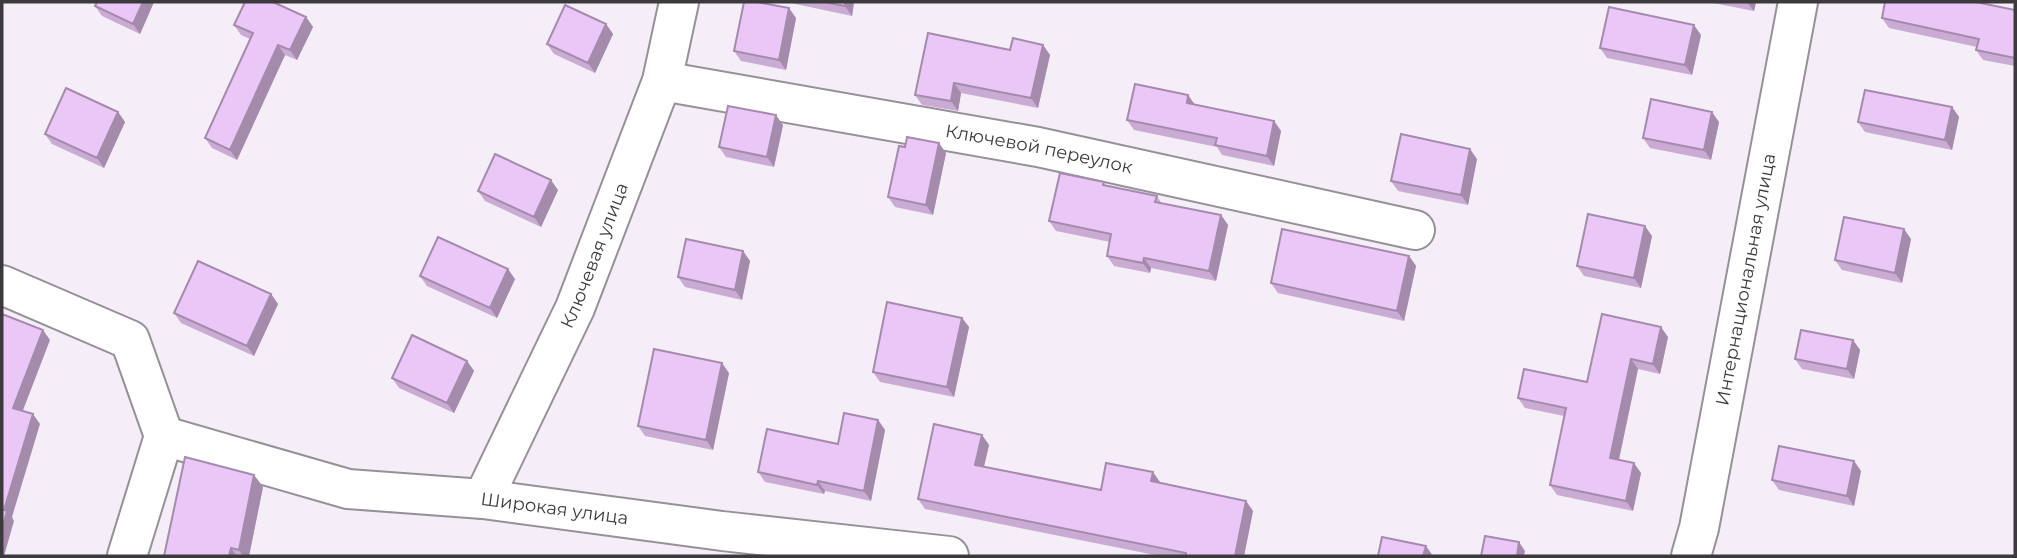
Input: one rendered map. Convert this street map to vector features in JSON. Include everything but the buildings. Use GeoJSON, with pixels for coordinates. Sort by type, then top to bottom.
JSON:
{"type":"FeatureCollection","features":[{"type":"Feature","properties":{"kind":"street","name":"Ключевая улица"},"geometry":{"type":"LineString","coordinates":[[482,499],[575,308],[662,81],[679,2]]}},
{"type":"Feature","properties":{"kind":"street","name":"Интернациональная улица"},"geometry":{"type":"LineString","coordinates":[[1691,556],[1699,528],[1798,2]]}},
{"type":"Feature","properties":{"kind":"street","name":"Ключевой переулок"},"geometry":{"type":"LineString","coordinates":[[662,81],[1038,147],[1415,230]]}},
{"type":"Feature","properties":{"kind":"street"},"geometry":{"type":"LineString","coordinates":[[2,285],[131,340],[164,436],[127,556]]}},
{"type":"Feature","properties":{"kind":"street","name":"Широкая улица"},"geometry":{"type":"LineString","coordinates":[[164,436],[348,489],[482,499],[722,531],[949,556]]}}]}
